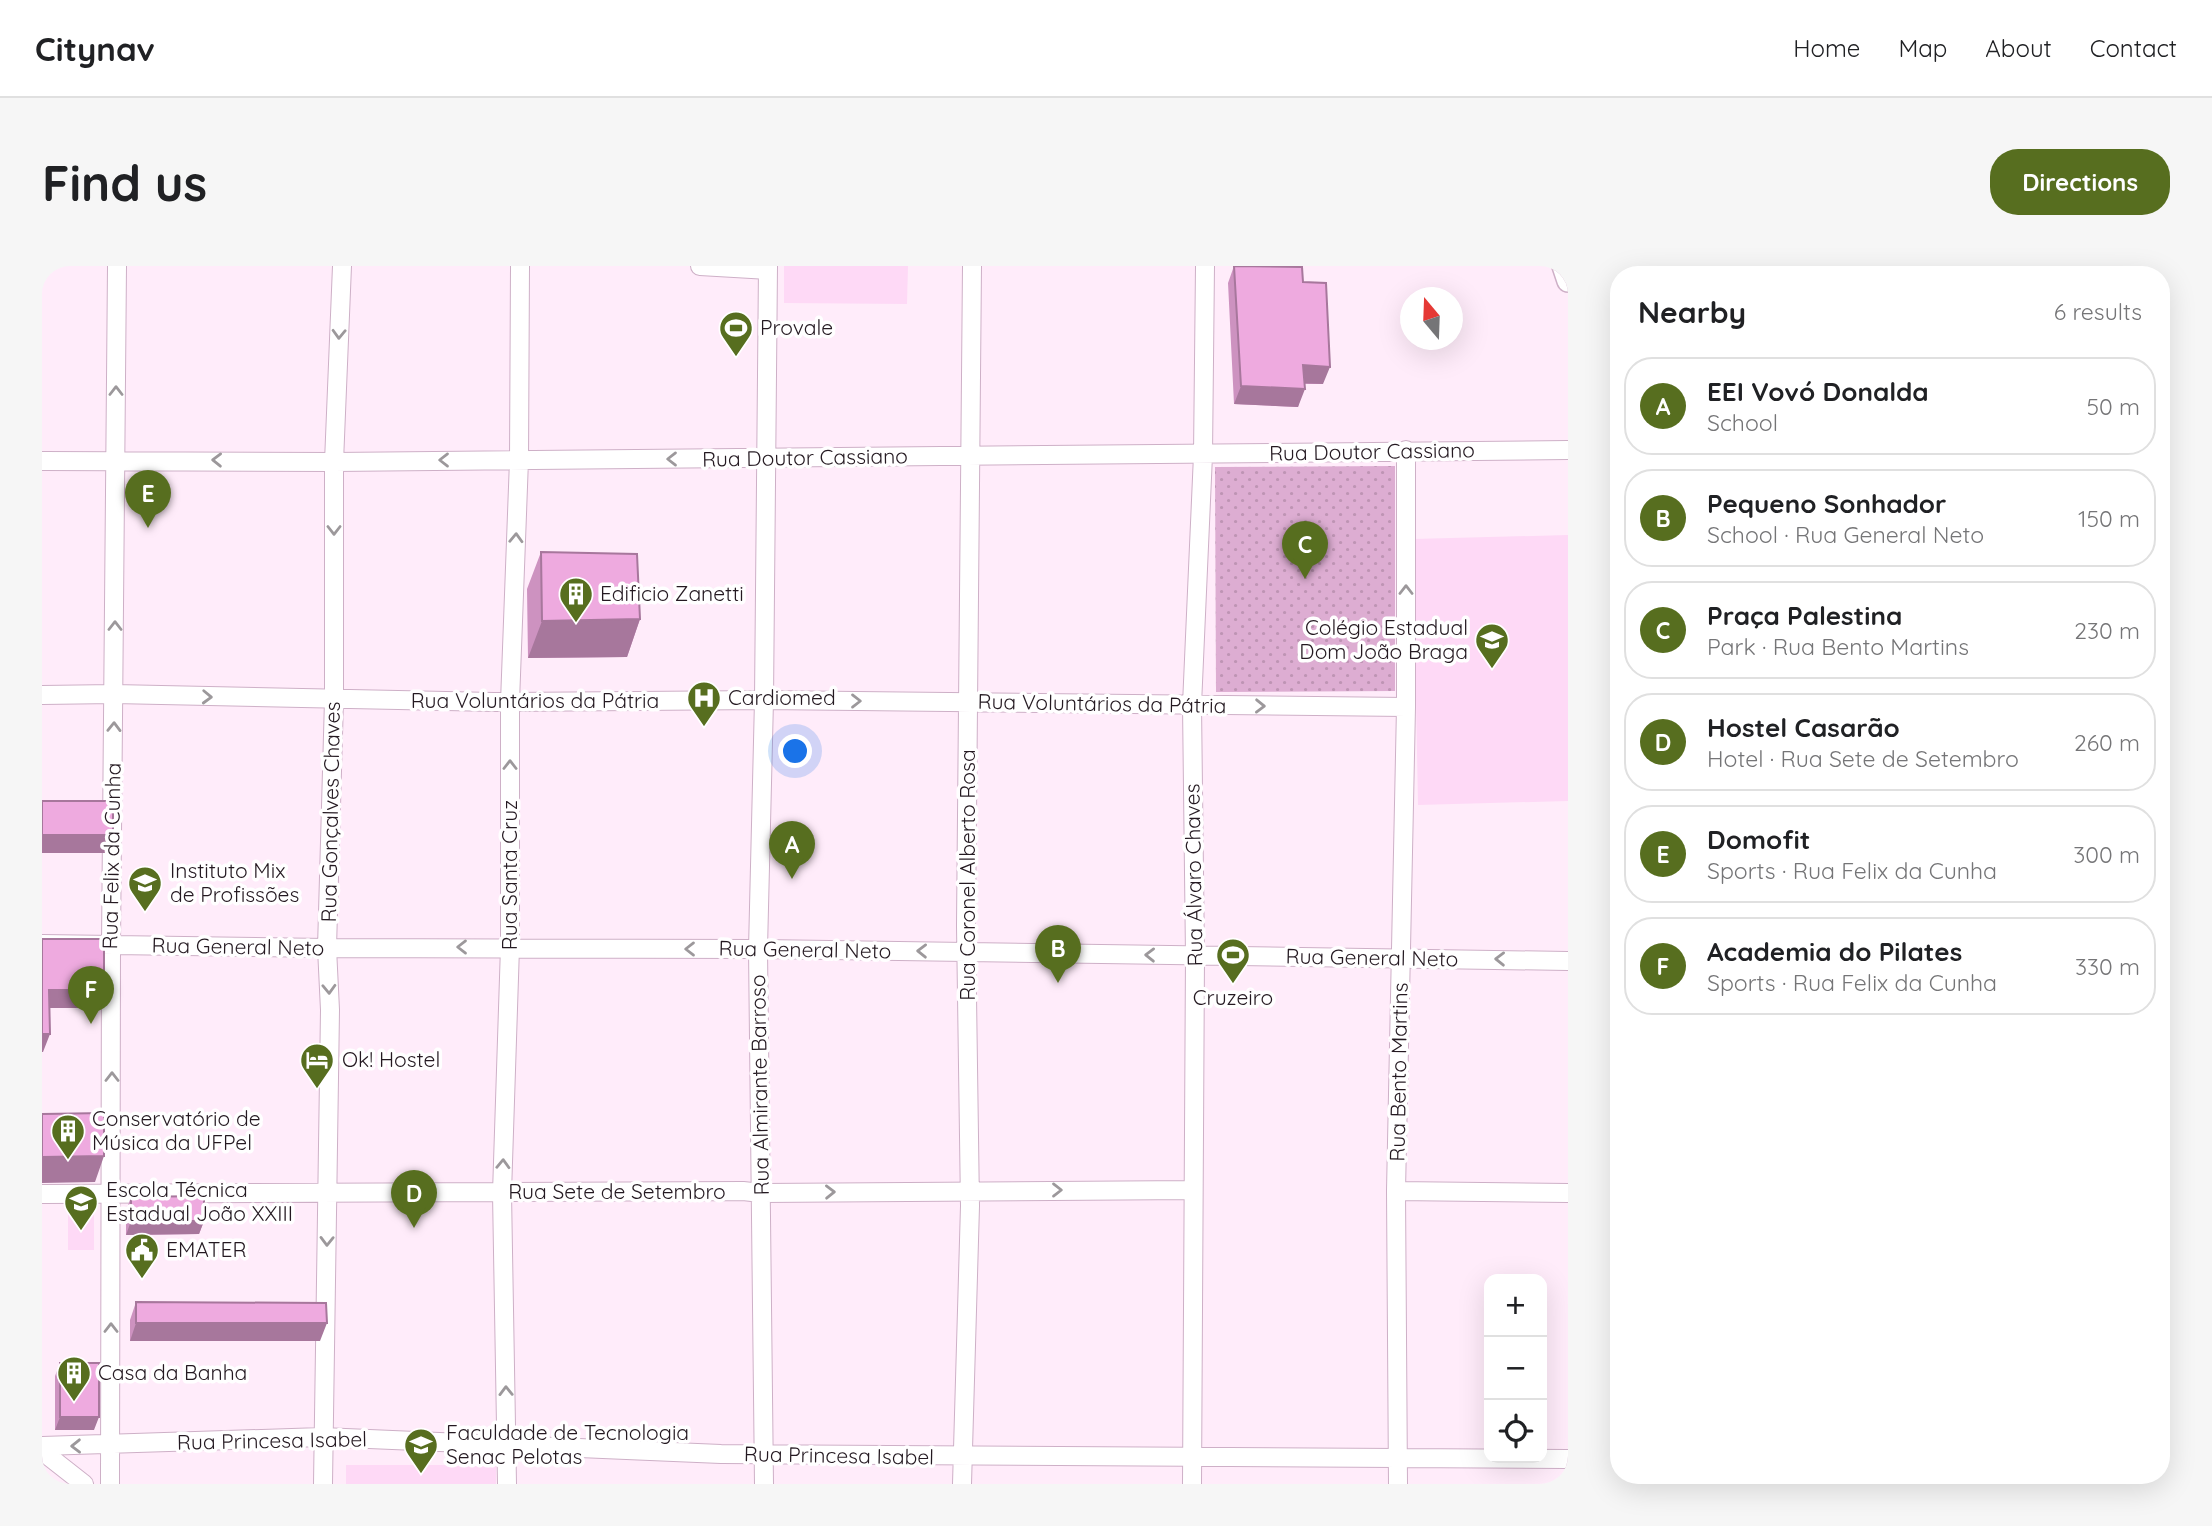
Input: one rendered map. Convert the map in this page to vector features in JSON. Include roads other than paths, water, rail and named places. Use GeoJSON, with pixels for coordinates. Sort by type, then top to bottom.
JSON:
{"type":"FeatureCollection","features":[{"type":"Feature","properties":{"kind":"main road"},"geometry":{"type":"LineString","coordinates":[[1563,266],[1568,281]]}},
{"type":"Feature","properties":{"kind":"street","name":"Rua Felix da Cunha"},"geometry":{"type":"LineString","coordinates":[[110,1484],[117,266]]}},
{"type":"Feature","properties":{"kind":"street","name":"Rua Gonçalves Chaves"},"geometry":{"type":"LineString","coordinates":[[323,1484],[330,1010],[327,948],[334,700],[334,461],[342,266]]}},
{"type":"Feature","properties":{"kind":"street","name":"Rua Santa Cruz"},"geometry":{"type":"LineString","coordinates":[[507,1484],[502,1193],[510,947],[510,702],[519,460],[520,266]]}},
{"type":"Feature","properties":{"kind":"street"},"geometry":{"type":"LineString","coordinates":[[700,266],[768,268]]}},
{"type":"Feature","properties":{"kind":"street","name":"Rua Coronel Alberto Rosa"},"geometry":{"type":"LineString","coordinates":[[962,1484],[970,1191],[967,952],[972,266]]}},
{"type":"Feature","properties":{"kind":"street","name":"Rua Álvaro Chaves"},"geometry":{"type":"LineString","coordinates":[[1192,1484],[1195,956],[1192,705],[1203,455],[1205,266]]}},
{"type":"Feature","properties":{"kind":"street","name":"Rua Almirante Barroso"},"geometry":{"type":"LineString","coordinates":[[764,1484],[758,949],[764,701],[764,458],[768,268]]}},
{"type":"Feature","properties":{"kind":"street","name":"Rua Bento Martins"},"geometry":{"type":"LineString","coordinates":[[1398,1484],[1396,1191],[1406,708],[1406,450]]}},
{"type":"Feature","properties":{"kind":"street","name":"Rua Doutor Cassiano"},"geometry":{"type":"LineString","coordinates":[[42,461],[519,460],[1568,450]]}},
{"type":"Feature","properties":{"kind":"street","name":"Rua Voluntários da Pátria"},"geometry":{"type":"LineString","coordinates":[[42,695],[510,702],[969,702],[1406,708]]}},
{"type":"Feature","properties":{"kind":"street","name":"Rua General Neto"},"geometry":{"type":"LineString","coordinates":[[42,944],[758,949],[1568,961]]}},
{"type":"Feature","properties":{"kind":"street","name":"Rua Sete de Setembro"},"geometry":{"type":"LineString","coordinates":[[42,1194],[1193,1190]]}},
{"type":"Feature","properties":{"kind":"street"},"geometry":{"type":"LineString","coordinates":[[1396,1191],[1568,1193]]}},
{"type":"Feature","properties":{"kind":"street","name":"Rua Princesa Isabel"},"geometry":{"type":"LineString","coordinates":[[42,1449],[322,1437],[765,1455],[1568,1460]]}},
{"type":"Feature","properties":{"kind":"street"},"geometry":{"type":"LineString","coordinates":[[42,1449],[84,1484]]}},
{"type":"Feature","properties":{"kind":"place","name":"Provale"},"geometry":{"type":"Point","coordinates":[736,358]}},
{"type":"Feature","properties":{"kind":"place","name":"Domofit"},"geometry":{"type":"Point","coordinates":[148,528]}},
{"type":"Feature","properties":{"kind":"place","name":"Praça Palestina"},"geometry":{"type":"Point","coordinates":[1305,579]}},
{"type":"Feature","properties":{"kind":"place","name":"Edificio Zanetti"},"geometry":{"type":"Point","coordinates":[576,624]}},
{"type":"Feature","properties":{"kind":"place","name":"Colégio Estadual Dom João Braga"},"geometry":{"type":"Point","coordinates":[1492,670]}},
{"type":"Feature","properties":{"kind":"place","name":"Cardiomed"},"geometry":{"type":"Point","coordinates":[704,728]}},
{"type":"Feature","properties":{"kind":"place","name":"EEI Vovó Donalda"},"geometry":{"type":"Point","coordinates":[792,879]}},
{"type":"Feature","properties":{"kind":"place","name":"Instituto Mix de Profissões"},"geometry":{"type":"Point","coordinates":[145,913]}},
{"type":"Feature","properties":{"kind":"place","name":"Pequeno Sonhador"},"geometry":{"type":"Point","coordinates":[1058,983]}},
{"type":"Feature","properties":{"kind":"place","name":"Cruzeiro"},"geometry":{"type":"Point","coordinates":[1233,985]}},
{"type":"Feature","properties":{"kind":"place","name":"Academia do Pilates"},"geometry":{"type":"Point","coordinates":[91,1024]}},
{"type":"Feature","properties":{"kind":"place","name":"Ok! Hostel"},"geometry":{"type":"Point","coordinates":[317,1090]}},
{"type":"Feature","properties":{"kind":"place","name":"Conservatório de Música da UFPel"},"geometry":{"type":"Point","coordinates":[68,1161]}},
{"type":"Feature","properties":{"kind":"place","name":"Hostel Casarão"},"geometry":{"type":"Point","coordinates":[414,1228]}},
{"type":"Feature","properties":{"kind":"place","name":"Escola Técnica Estadual João XXIII"},"geometry":{"type":"Point","coordinates":[81,1232]}},
{"type":"Feature","properties":{"kind":"place","name":"EMATER"},"geometry":{"type":"Point","coordinates":[142,1280]}},
{"type":"Feature","properties":{"kind":"place","name":"Casa da Banha"},"geometry":{"type":"Point","coordinates":[74,1403]}},
{"type":"Feature","properties":{"kind":"place","name":"Faculdade de Tecnologia Senac Pelotas"},"geometry":{"type":"Point","coordinates":[421,1475]}}]}
